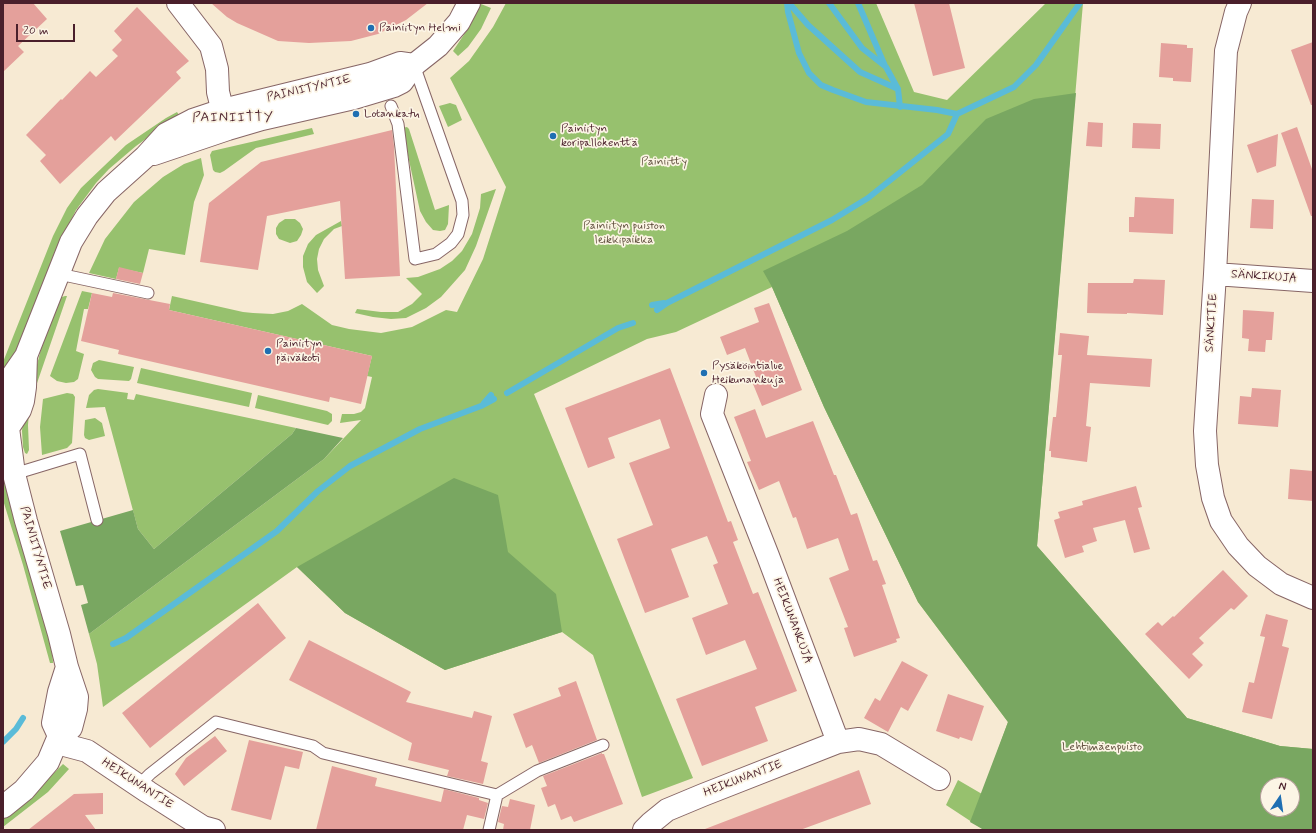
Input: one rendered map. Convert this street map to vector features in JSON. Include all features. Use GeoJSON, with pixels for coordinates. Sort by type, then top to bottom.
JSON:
{"type":"FeatureCollection","features":[{"type":"Feature","properties":{"kind":"street"},"geometry":{"type":"LineString","coordinates":[[178,3],[211,46],[217,69],[218,92],[225,119]]}},
{"type":"Feature","properties":{"kind":"street","name":"PAINIITYNTIE"},"geometry":{"type":"LineString","coordinates":[[3,396],[8,382],[26,356],[71,242],[87,216],[106,192],[145,157],[225,119],[262,119],[354,98],[394,86],[402,82],[414,65],[438,46],[459,22],[469,3]]}},
{"type":"Feature","properties":{"kind":"street","name":"SÄNKITIE"},"geometry":{"type":"LineString","coordinates":[[1240,3],[1236,12],[1226,51],[1215,274],[1205,431],[1207,465],[1213,498],[1221,521],[1238,546],[1257,566],[1281,584],[1313,598]]}},
{"type":"Feature","properties":{"kind":"street","name":"SÄNKIKUJA"},"geometry":{"type":"LineString","coordinates":[[1215,274],[1313,280]]}},
{"type":"Feature","properties":{"kind":"street","name":"PAINIITYNTIE"},"geometry":{"type":"LineString","coordinates":[[3,806],[24,790],[48,762],[58,740],[71,728],[76,710],[77,697],[67,668],[59,634],[26,520],[14,474],[5,422],[20,410],[23,401],[26,356]]}},
{"type":"Feature","properties":{"kind":"street","name":"HEIKUNANKUJA"},"geometry":{"type":"LineString","coordinates":[[716,395],[712,414],[768,556],[838,742]]}},
{"type":"Feature","properties":{"kind":"street"},"geometry":{"type":"LineString","coordinates":[[838,742],[859,739],[882,744],[939,779]]}},
{"type":"Feature","properties":{"kind":"street","name":"HEIKUNANTIE"},"geometry":{"type":"LineString","coordinates":[[58,740],[87,751],[138,786],[203,827],[212,830]]}},
{"type":"Feature","properties":{"kind":"street","name":"HEIKUNANTIE"},"geometry":{"type":"LineString","coordinates":[[649,828],[667,810],[838,742]]}},
{"type":"Feature","properties":{"kind":"lane"},"geometry":{"type":"LineString","coordinates":[[391,106],[398,124],[415,259],[436,254],[451,243],[458,234],[463,215],[462,201],[414,65]]}},
{"type":"Feature","properties":{"kind":"lane"},"geometry":{"type":"LineString","coordinates":[[59,274],[148,293]]}},
{"type":"Feature","properties":{"kind":"lane"},"geometry":{"type":"LineString","coordinates":[[14,474],[80,454],[97,520]]}},
{"type":"Feature","properties":{"kind":"lane"},"geometry":{"type":"LineString","coordinates":[[138,786],[150,774],[216,722],[313,746],[323,753],[497,795]]}},
{"type":"Feature","properties":{"kind":"lane"},"geometry":{"type":"LineString","coordinates":[[489,830],[497,795],[537,770],[603,745]]}},
{"type":"Feature","properties":{"kind":"green space","name":"Painiitty"},"geometry":{"type":"Polygon","coordinates":[[[506,3],[876,3],[914,92],[947,100],[1046,3],[1083,3],[1037,546],[1187,718],[1280,746],[1313,749],[1313,830],[984,830],[946,805],[958,780],[982,794],[1008,722],[918,602],[824,407],[772,287],[676,332],[647,339],[534,394],[693,778],[642,797],[593,655],[562,632],[445,670],[345,613],[297,567],[103,707],[97,664],[89,634],[324,459],[361,420],[340,423],[342,414],[354,414],[361,412],[365,408],[372,377],[367,376],[372,356],[169,310],[172,296],[253,313],[273,314],[288,311],[302,304],[332,325],[349,329],[381,333],[412,327],[446,310],[457,312],[483,259],[506,187],[450,78],[469,61],[493,27],[506,3]]]}},
{"type":"Feature","properties":{"kind":"green space"},"geometry":{"type":"Polygon","coordinates":[[[481,4],[491,8],[481,29],[468,47],[458,56],[453,51],[469,27],[481,4]]]}},
{"type":"Feature","properties":{"kind":"green space","name":"Lehtimäenpuisto"},"geometry":{"type":"Polygon","coordinates":[[[1076,93],[1037,546],[1187,718],[1280,746],[1313,749],[1313,830],[984,830],[970,822],[1008,722],[918,602],[824,407],[772,287],[763,271],[847,231],[922,185],[986,119],[1034,99],[1076,93]]]}},
{"type":"Feature","properties":{"kind":"green space"},"geometry":{"type":"Polygon","coordinates":[[[450,103],[456,105],[462,120],[448,127],[439,106],[450,103]]]}},
{"type":"Feature","properties":{"kind":"green space"},"geometry":{"type":"Polygon","coordinates":[[[177,112],[179,115],[136,146],[109,169],[96,183],[76,210],[57,249],[22,339],[3,378],[3,362],[53,236],[67,208],[81,188],[126,145],[177,112]]]}},
{"type":"Feature","properties":{"kind":"green space"},"geometry":{"type":"Polygon","coordinates":[[[407,127],[409,129],[435,210],[449,205],[448,224],[445,230],[433,230],[426,222],[420,211],[402,128],[407,127]]]}},
{"type":"Feature","properties":{"kind":"green space"},"geometry":{"type":"Polygon","coordinates":[[[312,128],[314,134],[256,148],[224,171],[220,173],[213,170],[210,155],[212,151],[312,128]]]}},
{"type":"Feature","properties":{"kind":"green space"},"geometry":{"type":"Polygon","coordinates":[[[201,158],[204,175],[194,202],[185,255],[149,249],[143,273],[119,268],[116,279],[89,273],[105,239],[134,202],[163,177],[184,164],[201,158]]]}},
{"type":"Feature","properties":{"kind":"green space"},"geometry":{"type":"Polygon","coordinates":[[[496,189],[476,246],[465,270],[441,297],[426,308],[406,318],[391,319],[355,313],[357,309],[381,312],[398,312],[412,304],[422,294],[406,278],[418,277],[440,269],[452,261],[462,251],[472,234],[480,208],[481,194],[496,189]]]}},
{"type":"Feature","properties":{"kind":"green space"},"geometry":{"type":"Polygon","coordinates":[[[285,219],[295,219],[300,223],[303,229],[297,241],[290,243],[279,239],[276,234],[276,228],[279,223],[285,219]]]}},
{"type":"Feature","properties":{"kind":"green space"},"geometry":{"type":"Polygon","coordinates":[[[341,221],[342,226],[334,229],[324,239],[319,249],[317,259],[318,270],[324,286],[317,293],[307,282],[303,267],[303,256],[308,244],[316,235],[341,221]]]}},
{"type":"Feature","properties":{"kind":"green space"},"geometry":{"type":"Polygon","coordinates":[[[82,291],[92,293],[88,309],[84,309],[76,351],[84,354],[78,379],[74,382],[66,383],[57,381],[50,376],[82,291]]]}},
{"type":"Feature","properties":{"kind":"green space"},"geometry":{"type":"Polygon","coordinates":[[[67,296],[35,389],[31,388],[41,349],[58,302],[67,296]]]}},
{"type":"Feature","properties":{"kind":"green space"},"geometry":{"type":"Polygon","coordinates":[[[99,360],[134,367],[131,379],[129,381],[98,379],[91,370],[93,363],[99,360]]]}},
{"type":"Feature","properties":{"kind":"green space"},"geometry":{"type":"Polygon","coordinates":[[[141,368],[252,393],[249,407],[137,383],[141,368]]]}},
{"type":"Feature","properties":{"kind":"green space"},"geometry":{"type":"Polygon","coordinates":[[[98,389],[128,393],[127,399],[134,400],[136,394],[296,428],[292,434],[154,549],[138,529],[105,407],[86,408],[89,395],[94,390],[98,389]]]}},
{"type":"Feature","properties":{"kind":"green space"},"geometry":{"type":"Polygon","coordinates":[[[67,393],[73,394],[75,397],[72,443],[67,448],[42,455],[40,427],[43,399],[67,393]]]}},
{"type":"Feature","properties":{"kind":"green space"},"geometry":{"type":"Polygon","coordinates":[[[258,395],[327,411],[332,414],[332,421],[328,425],[255,408],[258,395]]]}},
{"type":"Feature","properties":{"kind":"green space"},"geometry":{"type":"Polygon","coordinates":[[[24,411],[29,412],[29,450],[27,454],[25,453],[23,447],[22,431],[24,411]]]}},
{"type":"Feature","properties":{"kind":"green space"},"geometry":{"type":"Polygon","coordinates":[[[95,418],[102,423],[105,436],[89,440],[85,438],[84,435],[85,420],[95,418]]]}},
{"type":"Feature","properties":{"kind":"green space"},"geometry":{"type":"Polygon","coordinates":[[[296,428],[343,438],[324,459],[89,634],[81,605],[88,603],[83,585],[76,586],[60,531],[133,510],[138,529],[154,549],[292,434],[296,428]]]}},
{"type":"Feature","properties":{"kind":"green space"},"geometry":{"type":"Polygon","coordinates":[[[3,471],[52,647],[53,663],[50,663],[23,565],[3,500],[3,471]]]}},
{"type":"Feature","properties":{"kind":"green space"},"geometry":{"type":"Polygon","coordinates":[[[454,478],[498,495],[508,552],[556,594],[562,632],[445,670],[345,613],[297,567],[454,478]]]}},
{"type":"Feature","properties":{"kind":"green space"},"geometry":{"type":"Polygon","coordinates":[[[63,764],[69,769],[48,792],[3,827],[3,818],[32,795],[63,764]]]}},
{"type":"Feature","properties":{"kind":"building"},"geometry":{"type":"Polygon","coordinates":[[[3,3],[33,3],[47,19],[18,46],[24,52],[3,72],[3,3]]]}},
{"type":"Feature","properties":{"kind":"building"},"geometry":{"type":"Polygon","coordinates":[[[211,3],[428,3],[406,20],[378,34],[351,41],[309,43],[278,41],[237,23],[227,17],[211,3]]]}},
{"type":"Feature","properties":{"kind":"building"},"geometry":{"type":"Polygon","coordinates":[[[914,3],[949,3],[965,68],[933,76],[914,3]]]}},
{"type":"Feature","properties":{"kind":"building"},"geometry":{"type":"Polygon","coordinates":[[[137,7],[189,61],[176,72],[181,78],[115,141],[111,136],[60,184],[40,161],[46,155],[26,135],[90,71],[96,77],[118,56],[112,50],[122,40],[114,31],[137,7]]]}},
{"type":"Feature","properties":{"kind":"building"},"geometry":{"type":"Polygon","coordinates":[[[1313,42],[1313,105],[1311,105],[1291,50],[1313,42]]]}},
{"type":"Feature","properties":{"kind":"building"},"geometry":{"type":"Polygon","coordinates":[[[1161,43],[1187,45],[1187,48],[1193,48],[1191,82],[1173,81],[1173,78],[1159,77],[1161,43]]]}},
{"type":"Feature","properties":{"kind":"building"},"geometry":{"type":"Polygon","coordinates":[[[1088,122],[1103,123],[1102,147],[1086,146],[1088,122]]]}},
{"type":"Feature","properties":{"kind":"building"},"geometry":{"type":"Polygon","coordinates":[[[1133,123],[1161,124],[1160,149],[1132,148],[1133,123]]]}},
{"type":"Feature","properties":{"kind":"building"},"geometry":{"type":"Polygon","coordinates":[[[1297,127],[1313,172],[1313,216],[1311,216],[1281,133],[1297,127]]]}},
{"type":"Feature","properties":{"kind":"building"},"geometry":{"type":"Polygon","coordinates":[[[392,130],[400,276],[345,279],[340,201],[267,216],[258,270],[200,262],[209,203],[261,162],[392,130]]]}},
{"type":"Feature","properties":{"kind":"building"},"geometry":{"type":"Polygon","coordinates":[[[1278,134],[1276,166],[1257,173],[1247,145],[1278,134]]]}},
{"type":"Feature","properties":{"kind":"building"},"geometry":{"type":"Polygon","coordinates":[[[1135,197],[1174,199],[1173,234],[1129,232],[1129,217],[1134,217],[1135,197]]]}},
{"type":"Feature","properties":{"kind":"building"},"geometry":{"type":"Polygon","coordinates":[[[1252,199],[1274,200],[1273,229],[1250,228],[1252,199]]]}},
{"type":"Feature","properties":{"kind":"building"},"geometry":{"type":"Polygon","coordinates":[[[119,267],[143,273],[140,284],[116,279],[119,267]]]}},
{"type":"Feature","properties":{"kind":"building"},"geometry":{"type":"Polygon","coordinates":[[[1134,279],[1165,280],[1163,315],[1087,313],[1088,283],[1133,283],[1134,279]]]}},
{"type":"Feature","properties":{"kind":"building"},"geometry":{"type":"Polygon","coordinates":[[[92,293],[112,297],[113,293],[170,304],[169,310],[372,356],[361,404],[330,397],[329,402],[118,354],[119,350],[81,341],[92,293]]]}},
{"type":"Feature","properties":{"kind":"building"},"geometry":{"type":"Polygon","coordinates":[[[769,303],[802,390],[762,406],[753,384],[758,382],[745,348],[727,355],[720,337],[759,322],[754,308],[769,303]]]}},
{"type":"Feature","properties":{"kind":"building"},"geometry":{"type":"Polygon","coordinates":[[[1243,310],[1274,312],[1272,340],[1266,340],[1265,352],[1248,351],[1249,339],[1242,338],[1243,310]]]}},
{"type":"Feature","properties":{"kind":"building"},"geometry":{"type":"Polygon","coordinates":[[[1060,333],[1089,336],[1087,355],[1152,359],[1150,387],[1090,383],[1086,426],[1091,427],[1087,462],[1051,457],[1051,451],[1049,451],[1053,417],[1056,417],[1062,355],[1058,355],[1060,333]]]}},
{"type":"Feature","properties":{"kind":"building"},"geometry":{"type":"Polygon","coordinates":[[[670,368],[728,522],[731,521],[738,540],[733,542],[753,594],[758,592],[797,691],[755,707],[768,741],[702,766],[676,699],[757,669],[745,640],[706,655],[692,618],[728,604],[713,565],[718,563],[707,536],[671,549],[689,597],[645,613],[617,539],[653,525],[629,463],[670,448],[660,419],[608,438],[615,458],[588,468],[565,408],[670,368]]]}},
{"type":"Feature","properties":{"kind":"building"},"geometry":{"type":"Polygon","coordinates":[[[1252,388],[1281,390],[1278,427],[1238,424],[1240,396],[1251,397],[1252,388]]]}},
{"type":"Feature","properties":{"kind":"building"},"geometry":{"type":"Polygon","coordinates":[[[755,409],[766,438],[813,421],[851,515],[857,513],[873,561],[877,560],[886,584],[882,585],[900,638],[896,639],[897,642],[854,657],[844,628],[848,627],[829,578],[849,570],[838,538],[807,549],[796,517],[793,518],[779,481],[759,490],[747,462],[751,461],[734,417],[755,409]]]}},
{"type":"Feature","properties":{"kind":"building"},"geometry":{"type":"Polygon","coordinates":[[[1290,469],[1313,471],[1313,501],[1288,499],[1290,469]]]}},
{"type":"Feature","properties":{"kind":"building"},"geometry":{"type":"Polygon","coordinates":[[[1136,486],[1142,507],[1138,508],[1150,549],[1134,553],[1125,520],[1093,528],[1097,541],[1082,546],[1084,552],[1065,558],[1054,520],[1060,518],[1058,512],[1083,505],[1082,501],[1136,486]]]}},
{"type":"Feature","properties":{"kind":"building"},"geometry":{"type":"Polygon","coordinates":[[[1223,570],[1248,596],[1234,610],[1231,608],[1199,638],[1204,643],[1192,654],[1203,665],[1189,679],[1145,634],[1158,622],[1162,626],[1173,616],[1174,617],[1223,570]]]}},
{"type":"Feature","properties":{"kind":"building"},"geometry":{"type":"Polygon","coordinates":[[[258,603],[286,638],[150,748],[122,713],[258,603]]]}},
{"type":"Feature","properties":{"kind":"building"},"geometry":{"type":"Polygon","coordinates":[[[1266,614],[1288,620],[1282,646],[1289,648],[1272,719],[1242,712],[1249,682],[1254,683],[1265,637],[1260,636],[1266,614]]]}},
{"type":"Feature","properties":{"kind":"building"},"geometry":{"type":"Polygon","coordinates":[[[309,640],[411,692],[406,702],[472,718],[474,711],[492,716],[481,761],[488,763],[483,784],[447,776],[449,770],[408,760],[412,743],[289,680],[309,640]]]}},
{"type":"Feature","properties":{"kind":"building"},"geometry":{"type":"Polygon","coordinates":[[[902,661],[928,675],[908,711],[901,707],[888,732],[864,718],[875,698],[880,701],[902,661]]]}},
{"type":"Feature","properties":{"kind":"building"},"geometry":{"type":"Polygon","coordinates":[[[576,681],[597,740],[539,763],[532,745],[526,748],[513,714],[561,696],[558,688],[576,681]]]}},
{"type":"Feature","properties":{"kind":"building"},"geometry":{"type":"Polygon","coordinates":[[[948,694],[984,706],[972,741],[960,737],[959,739],[936,731],[948,694]]]}},
{"type":"Feature","properties":{"kind":"building"},"geometry":{"type":"Polygon","coordinates":[[[215,736],[227,751],[184,786],[175,774],[186,758],[215,736]]]}},
{"type":"Feature","properties":{"kind":"building"},"geometry":{"type":"Polygon","coordinates":[[[249,740],[303,752],[299,769],[285,766],[271,820],[231,810],[249,740]]]}},
{"type":"Feature","properties":{"kind":"building"},"geometry":{"type":"Polygon","coordinates":[[[602,753],[604,754],[623,804],[574,822],[571,816],[561,820],[555,804],[548,807],[541,788],[547,786],[543,776],[602,753]]]}},
{"type":"Feature","properties":{"kind":"building"},"geometry":{"type":"Polygon","coordinates":[[[332,766],[377,778],[375,786],[441,802],[444,789],[479,798],[479,800],[488,803],[484,819],[467,815],[463,830],[316,830],[332,766]]]}},
{"type":"Feature","properties":{"kind":"building"},"geometry":{"type":"Polygon","coordinates":[[[859,770],[871,804],[800,830],[705,830],[705,829],[859,770]]]}},
{"type":"Feature","properties":{"kind":"building"},"geometry":{"type":"Polygon","coordinates":[[[103,793],[103,814],[85,815],[96,830],[28,830],[74,794],[103,793]]]}},
{"type":"Feature","properties":{"kind":"building"},"geometry":{"type":"Polygon","coordinates":[[[510,799],[535,805],[530,830],[503,830],[504,824],[498,822],[502,806],[508,807],[510,799]]]}},
{"type":"Feature","properties":{"kind":"waterway"},"geometry":{"type":"LineString","coordinates":[[787,3],[799,53],[809,73],[821,85],[866,102],[937,110],[957,114],[1014,87],[1036,65],[1080,3]]}},
{"type":"Feature","properties":{"kind":"waterway"},"geometry":{"type":"LineString","coordinates":[[789,3],[808,25],[860,72],[898,89]]}},
{"type":"Feature","properties":{"kind":"waterway"},"geometry":{"type":"LineString","coordinates":[[829,3],[862,48],[886,67],[898,89],[900,107]]}},
{"type":"Feature","properties":{"kind":"waterway"},"geometry":{"type":"LineString","coordinates":[[858,3],[885,66]]}},
{"type":"Feature","properties":{"kind":"waterway"},"geometry":{"type":"LineString","coordinates":[[657,310],[667,303],[832,220],[868,198],[948,134],[957,114]]}},
{"type":"Feature","properties":{"kind":"waterway"},"geometry":{"type":"LineString","coordinates":[[652,305],[664,303]]}},
{"type":"Feature","properties":{"kind":"waterway"},"geometry":{"type":"LineString","coordinates":[[507,393],[618,328],[633,323]]}},
{"type":"Feature","properties":{"kind":"waterway"},"geometry":{"type":"LineString","coordinates":[[484,403],[491,395]]}},
{"type":"Feature","properties":{"kind":"waterway"},"geometry":{"type":"LineString","coordinates":[[113,644],[126,638],[277,531],[318,491],[350,466],[420,429],[481,406],[494,399]]}},
{"type":"Feature","properties":{"kind":"waterway"},"geometry":{"type":"LineString","coordinates":[[3,742],[16,729],[23,718]]}},
{"type":"Feature","properties":{"kind":"place","name":"Painiityn Helmi"},"geometry":{"type":"Point","coordinates":[371,28]}},
{"type":"Feature","properties":{"kind":"place","name":"Lotankatu"},"geometry":{"type":"Point","coordinates":[356,114]}},
{"type":"Feature","properties":{"kind":"place","name":"Painiityn koripallokenttä"},"geometry":{"type":"Point","coordinates":[553,136]}},
{"type":"Feature","properties":{"kind":"place","name":"Painiityn päiväkoti"},"geometry":{"type":"Point","coordinates":[268,351]}},
{"type":"Feature","properties":{"kind":"place","name":"Pysäköintialue Heikunankuja"},"geometry":{"type":"Point","coordinates":[704,373]}},
{"type":"Feature","properties":{"kind":"district","name":"PAINIITTY"},"geometry":{"type":"Point","coordinates":[233,118]}},
{"type":"Feature","properties":{"kind":"park label","name":"Painiityn puiston leikkipaikka"},"geometry":{"type":"Point","coordinates":[624,233]}}]}
